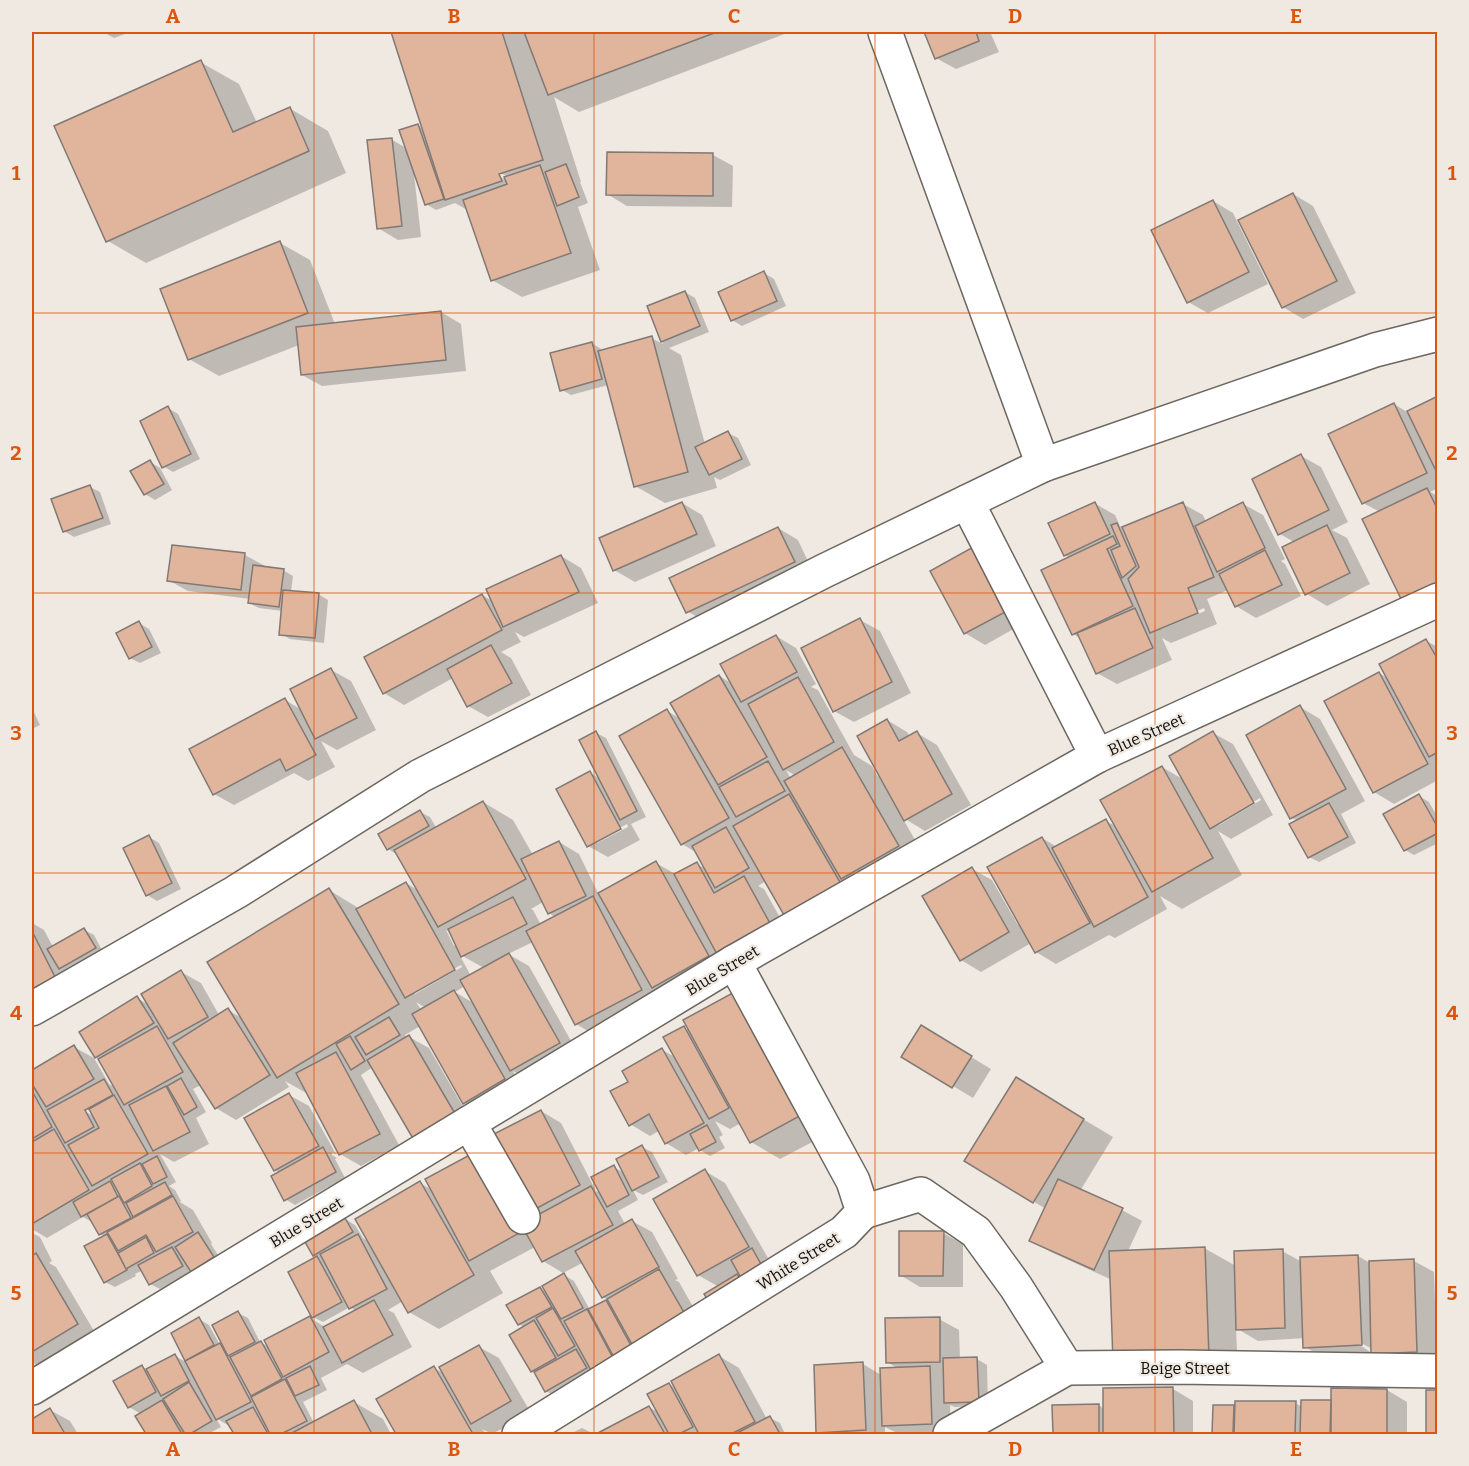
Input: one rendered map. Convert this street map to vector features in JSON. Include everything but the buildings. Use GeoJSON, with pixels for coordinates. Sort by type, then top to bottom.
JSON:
{"type":"FeatureCollection","features":[{"type":"Feature","properties":{"kind":"street"},"geometry":{"type":"LineString","coordinates":[[885,32],[1043,465]]}},
{"type":"Feature","properties":{"kind":"street"},"geometry":{"type":"LineString","coordinates":[[32,1009],[236,892],[420,776],[813,576],[1043,465],[1375,350],[1437,334]]}},
{"type":"Feature","properties":{"kind":"street"},"geometry":{"type":"LineString","coordinates":[[967,502],[1097,756]]}},
{"type":"Feature","properties":{"kind":"street","name":"Blue Street"},"geometry":{"type":"LineString","coordinates":[[32,1388],[734,962],[1097,756],[1437,600]]}},
{"type":"Feature","properties":{"kind":"street"},"geometry":{"type":"LineString","coordinates":[[734,962],[854,1181],[862,1212],[921,1194],[976,1232],[1016,1287],[1067,1368]]}},
{"type":"Feature","properties":{"kind":"street"},"geometry":{"type":"LineString","coordinates":[[469,1123],[523,1217]]}},
{"type":"Feature","properties":{"kind":"street","name":"White Street"},"geometry":{"type":"LineString","coordinates":[[519,1434],[844,1232],[862,1212]]}},
{"type":"Feature","properties":{"kind":"street","name":"Beige Street"},"geometry":{"type":"LineString","coordinates":[[950,1434],[1067,1368],[1179,1367],[1437,1371]]}}]}
